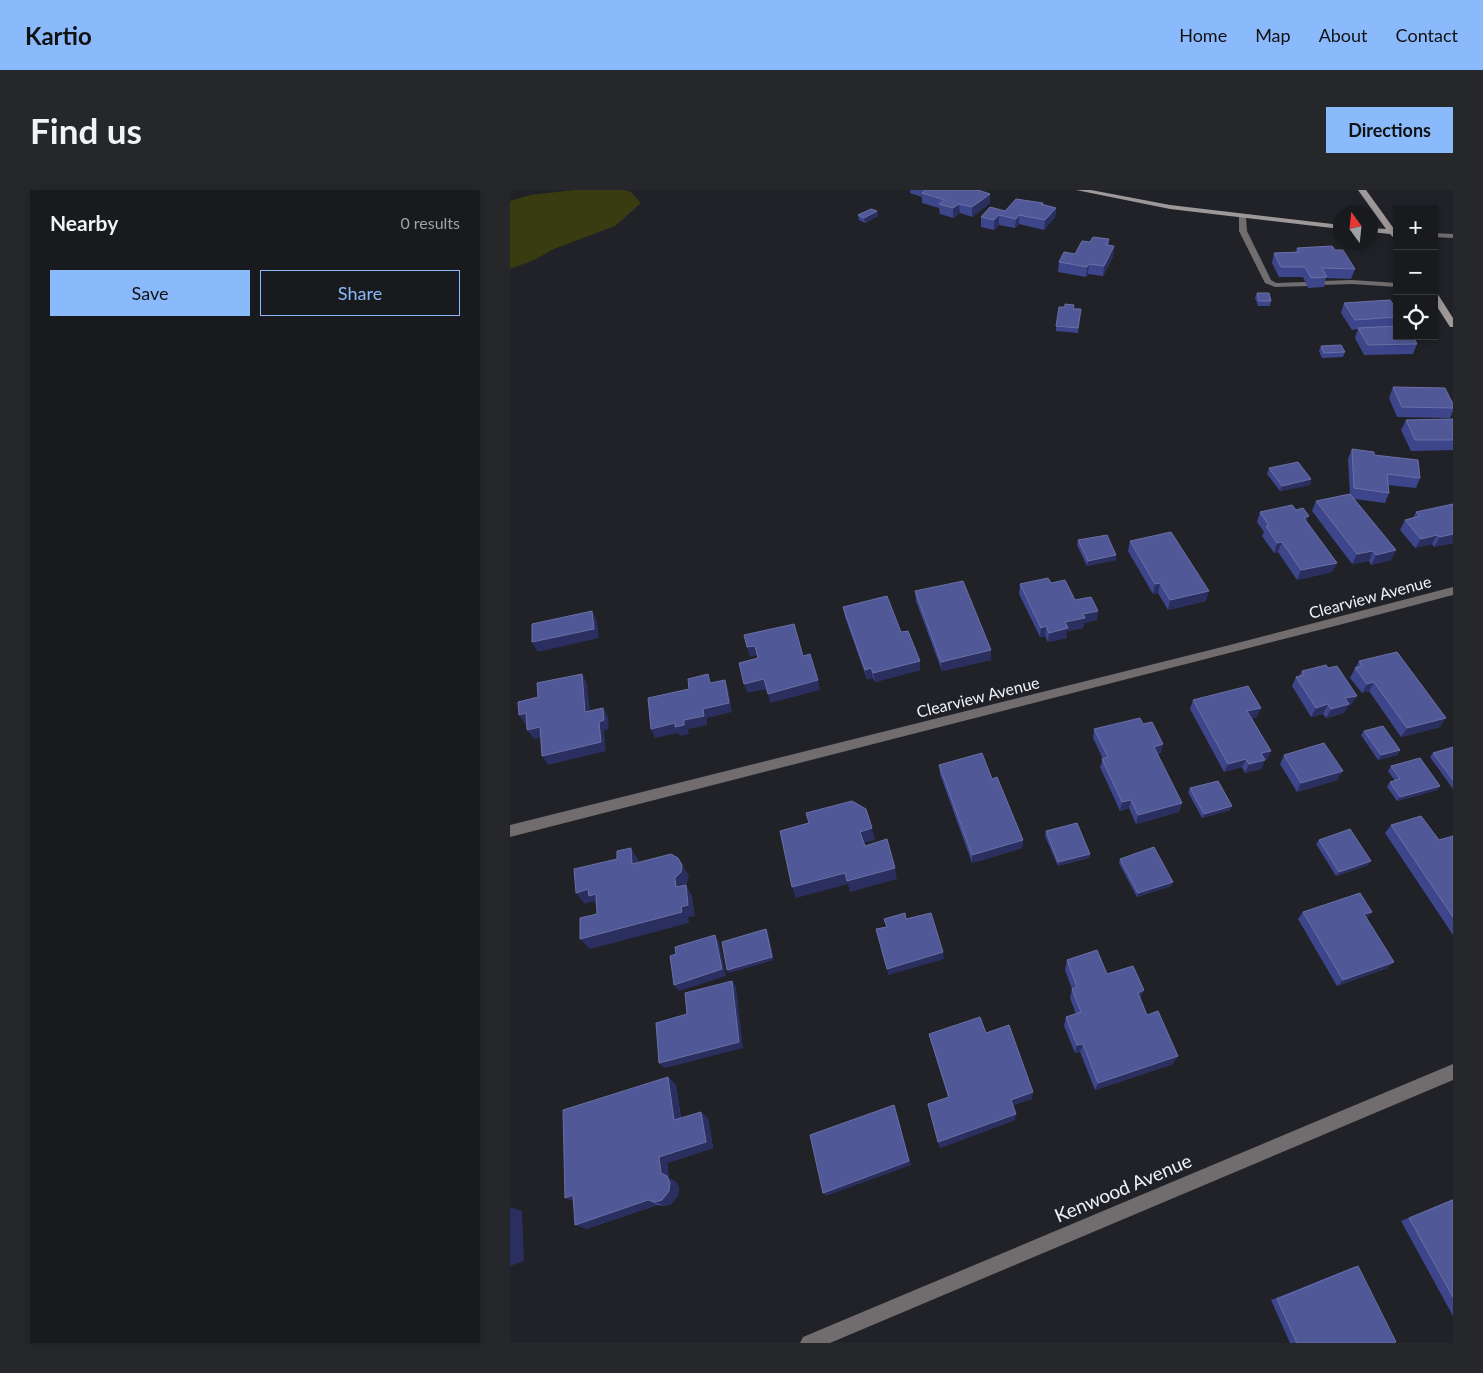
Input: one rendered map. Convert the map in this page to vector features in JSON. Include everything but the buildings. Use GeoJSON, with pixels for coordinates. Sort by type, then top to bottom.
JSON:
{"type":"FeatureCollection","features":[{"type":"Feature","properties":{"kind":"street"},"geometry":{"type":"LineString","coordinates":[[1080,190],[1170,207],[1333,226]]}},
{"type":"Feature","properties":{"kind":"street"},"geometry":{"type":"LineString","coordinates":[[1362,190],[1393,231]]}},
{"type":"Feature","properties":{"kind":"street"},"geometry":{"type":"LineString","coordinates":[[1242,217],[1243,231],[1268,282],[1276,285],[1306,284]]}},
{"type":"Feature","properties":{"kind":"street"},"geometry":{"type":"LineString","coordinates":[[1378,231],[1393,232]]}},
{"type":"Feature","properties":{"kind":"street"},"geometry":{"type":"LineString","coordinates":[[1438,235],[1453,236]]}},
{"type":"Feature","properties":{"kind":"street"},"geometry":{"type":"LineString","coordinates":[[1321,283],[1352,282],[1393,285]]}},
{"type":"Feature","properties":{"kind":"street"},"geometry":{"type":"LineString","coordinates":[[1438,301],[1453,324]]}},
{"type":"Feature","properties":{"kind":"street","name":"Clearview Avenue"},"geometry":{"type":"LineString","coordinates":[[510,832],[708,779],[1251,645],[1453,591]]}},
{"type":"Feature","properties":{"kind":"street","name":"Kenwood Avenue"},"geometry":{"type":"LineString","coordinates":[[809,1343],[1453,1072]]}},
{"type":"Feature","properties":{"kind":"green space"},"geometry":{"type":"Polygon","coordinates":[[[575,190],[624,190],[631,192],[641,203],[615,226],[554,249],[534,260],[510,269],[510,201],[530,195],[575,190]]]}}]}
